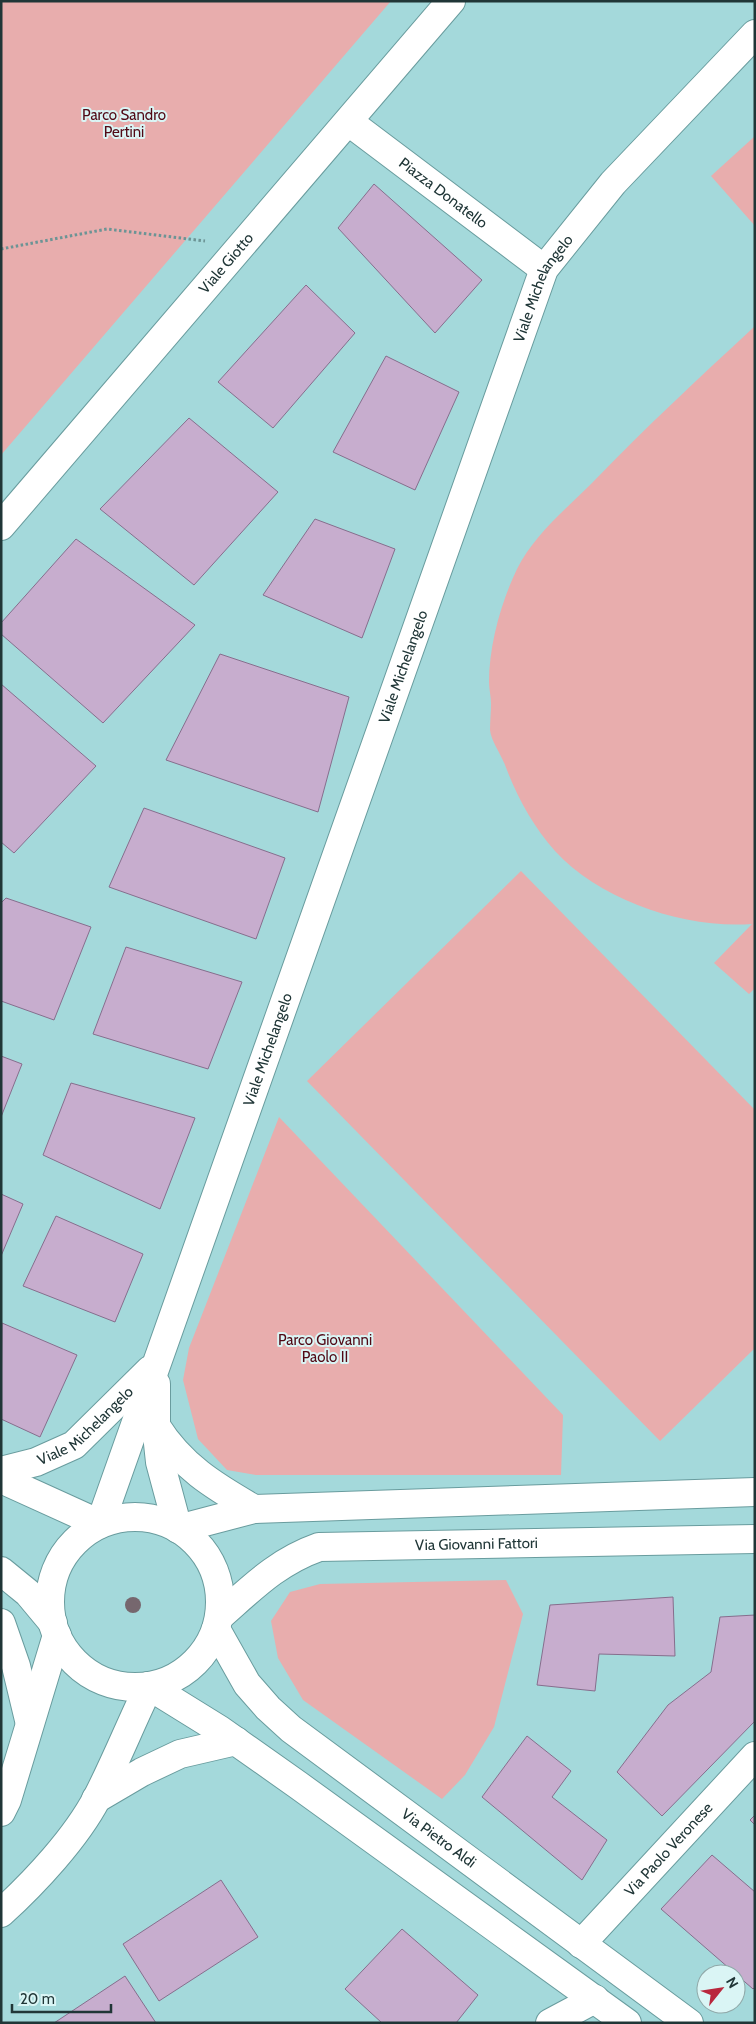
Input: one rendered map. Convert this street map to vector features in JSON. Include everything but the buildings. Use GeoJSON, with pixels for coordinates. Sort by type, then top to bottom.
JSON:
{"type":"FeatureCollection","features":[{"type":"Feature","properties":{"kind":"street","name":"Viale Giotto"},"geometry":{"type":"LineString","coordinates":[[1,526],[451,1]]}},
{"type":"Feature","properties":{"kind":"street","name":"Viale Michelangelo"},"geometry":{"type":"LineString","coordinates":[[100,1524],[544,269],[614,184],[755,34]]}},
{"type":"Feature","properties":{"kind":"street","name":"Piazza Donatello"},"geometry":{"type":"LineString","coordinates":[[349,122],[544,269]]}},
{"type":"Feature","properties":{"kind":"street","name":"Viale Michelangelo"},"geometry":{"type":"LineString","coordinates":[[156,1364],[156,1426],[160,1462],[178,1528]]}},
{"type":"Feature","properties":{"kind":"street","name":"Viale Michelangelo"},"geometry":{"type":"LineString","coordinates":[[1,1471],[36,1462],[74,1445],[156,1364]]}},
{"type":"Feature","properties":{"kind":"street"},"geometry":{"type":"LineString","coordinates":[[156,1426],[168,1444],[194,1472],[254,1510]]}},
{"type":"Feature","properties":{"kind":"street"},"geometry":{"type":"LineString","coordinates":[[1,1479],[100,1524]]}},
{"type":"Feature","properties":{"kind":"street"},"geometry":{"type":"LineString","coordinates":[[178,1528],[254,1510],[755,1492]]}},
{"type":"Feature","properties":{"kind":"street"},"geometry":{"type":"LineString","coordinates":[[1,1571],[28,1593],[55,1629],[68,1654],[84,1670],[104,1681],[126,1686],[148,1686],[166,1681],[183,1672],[197,1661],[208,1646],[218,1623],[219,1591],[215,1572],[206,1555],[194,1540],[178,1528],[148,1518],[116,1519],[100,1524],[76,1541],[59,1565],[50,1594],[55,1629],[7,1800],[1,1812]]}},
{"type":"Feature","properties":{"kind":"street","name":"Via Giovanni Fattori"},"geometry":{"type":"LineString","coordinates":[[218,1623],[257,1581],[296,1555],[319,1547],[755,1539]]}},
{"type":"Feature","properties":{"kind":"street"},"geometry":{"type":"LineString","coordinates":[[1,1623],[16,1666],[29,1723]]}},
{"type":"Feature","properties":{"kind":"street","name":"Via Pietro Aldi"},"geometry":{"type":"LineString","coordinates":[[218,1623],[248,1684],[268,1708],[291,1730],[689,2023]]}},
{"type":"Feature","properties":{"kind":"street"},"geometry":{"type":"LineString","coordinates":[[148,1686],[236,1741],[627,2023]]}},
{"type":"Feature","properties":{"kind":"street"},"geometry":{"type":"LineString","coordinates":[[1,1912],[27,1889],[64,1846],[96,1799],[148,1686]]}},
{"type":"Feature","properties":{"kind":"street"},"geometry":{"type":"LineString","coordinates":[[96,1799],[142,1772],[180,1754],[236,1741]]}},
{"type":"Feature","properties":{"kind":"street","name":"Via Paolo Veronese"},"geometry":{"type":"LineString","coordinates":[[581,1944],[755,1756]]}},
{"type":"Feature","properties":{"kind":"street"},"geometry":{"type":"LineString","coordinates":[[550,2023],[569,2011],[595,1999]]}},
{"type":"Feature","properties":{"kind":"path"},"geometry":{"type":"LineString","coordinates":[[1,249],[107,229],[243,245]]}},
{"type":"Feature","properties":{"kind":"green space","name":"Parco Sandro Pertini"},"geometry":{"type":"Polygon","coordinates":[[[1,1],[391,1],[1,455],[1,1]]]}},
{"type":"Feature","properties":{"kind":"green space"},"geometry":{"type":"Polygon","coordinates":[[[755,136],[755,226],[711,176],[755,136]]]}},
{"type":"Feature","properties":{"kind":"green space"},"geometry":{"type":"Polygon","coordinates":[[[755,326],[755,988],[749,994],[714,963],[752,924],[699,922],[646,908],[596,884],[574,869],[555,851],[520,800],[492,739],[490,730],[491,704],[489,682],[491,654],[501,610],[517,569],[532,545],[551,523],[633,442],[755,326]]]}},
{"type":"Feature","properties":{"kind":"green space"},"geometry":{"type":"Polygon","coordinates":[[[521,871],[755,1110],[755,1348],[660,1441],[307,1081],[521,871]]]}},
{"type":"Feature","properties":{"kind":"green space","name":"Parco Giovanni Paolo II"},"geometry":{"type":"Polygon","coordinates":[[[279,1117],[563,1415],[561,1475],[256,1475],[227,1470],[198,1439],[183,1380],[189,1348],[279,1117]]]}},
{"type":"Feature","properties":{"kind":"green space"},"geometry":{"type":"Polygon","coordinates":[[[506,1580],[523,1614],[494,1727],[465,1775],[442,1799],[303,1700],[278,1658],[271,1621],[290,1592],[320,1584],[506,1580]]]}}]}
